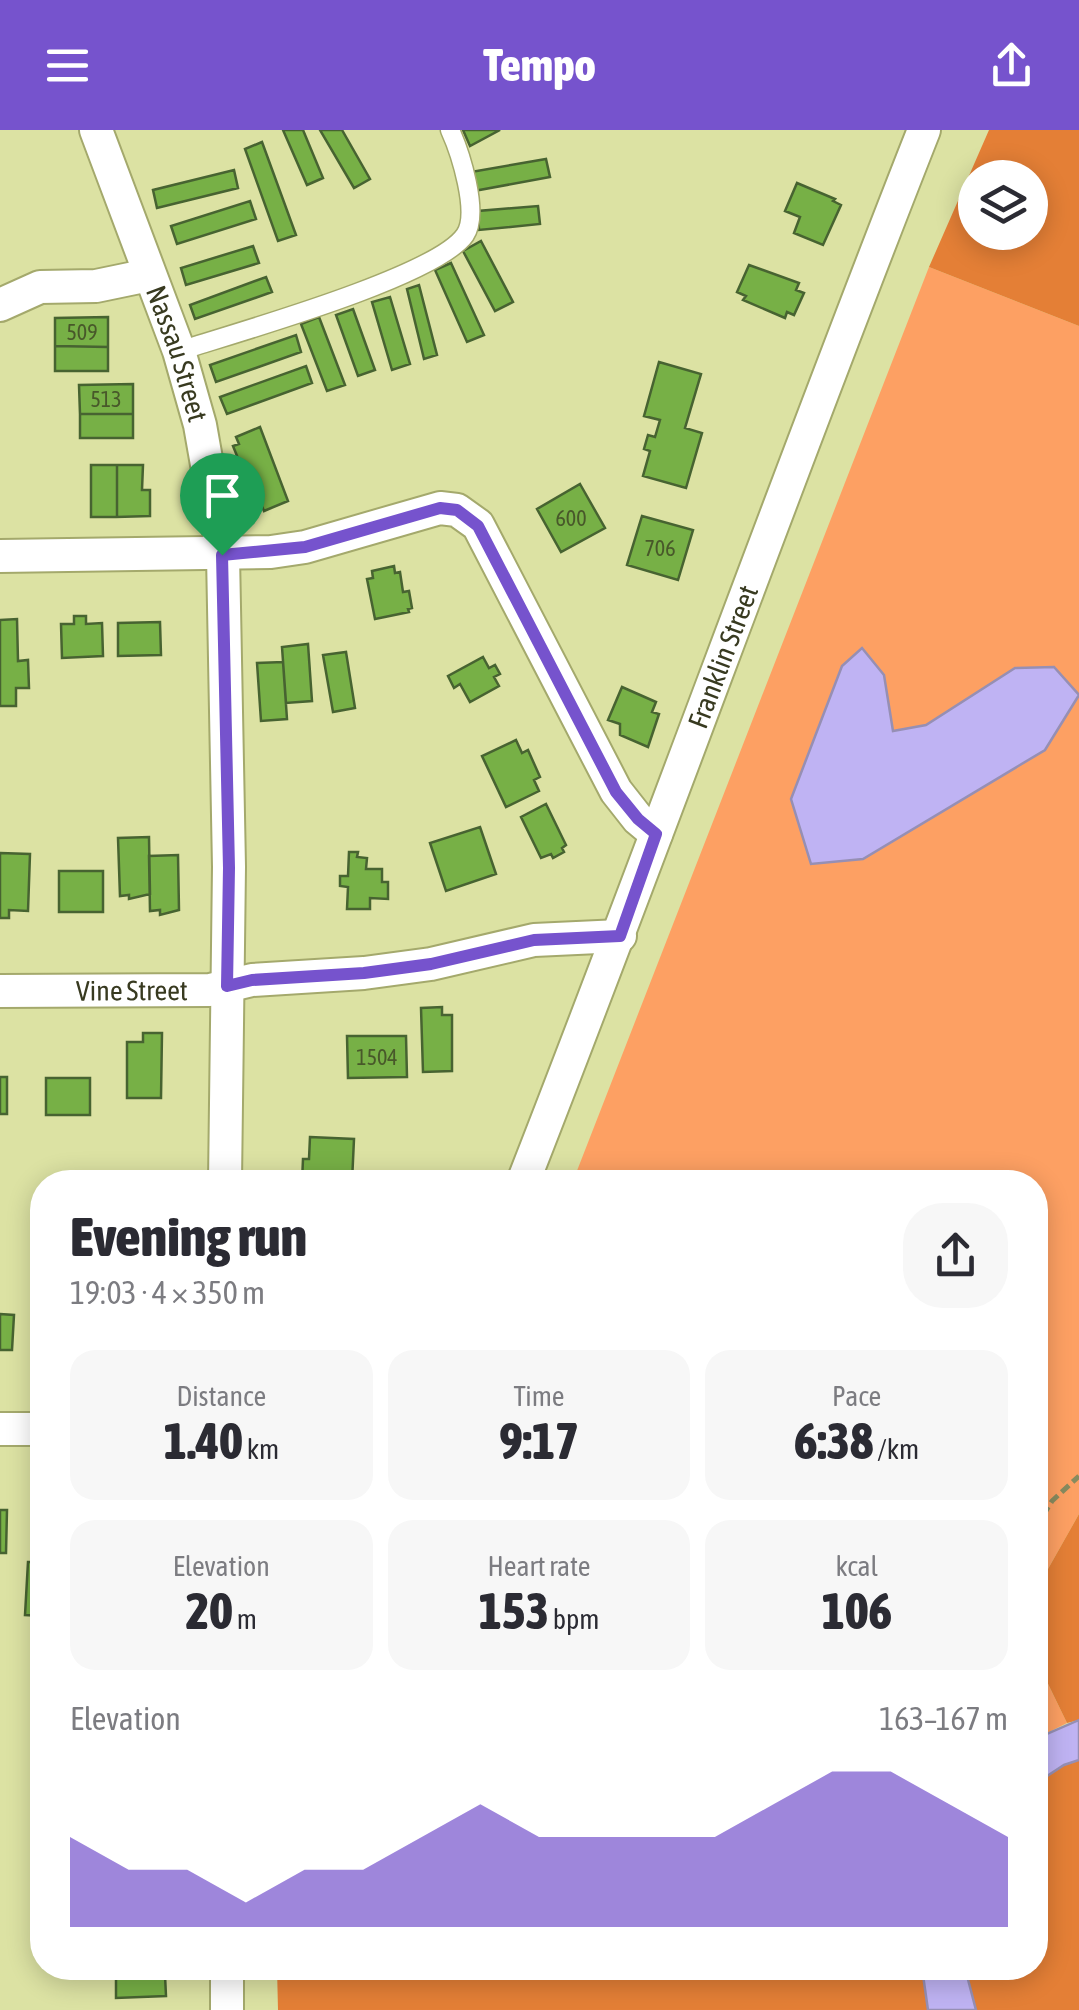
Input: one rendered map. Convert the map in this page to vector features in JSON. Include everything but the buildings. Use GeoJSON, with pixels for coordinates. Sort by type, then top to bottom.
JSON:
{"type":"FeatureCollection","features":[{"type":"Feature","properties":{"kind":"street","name":"Nassau Street"},"geometry":{"type":"LineString","coordinates":[[96,130],[179,351],[200,425],[222,555],[229,868],[225,1170]]}},
{"type":"Feature","properties":{"kind":"street","name":"Franklin Street"},"geometry":{"type":"LineString","coordinates":[[527,1170],[620,936],[824,382],[924,130]]}},
{"type":"Feature","properties":{"kind":"street"},"geometry":{"type":"LineString","coordinates":[[0,305],[40,287],[96,286],[149,275]]}},
{"type":"Feature","properties":{"kind":"street"},"geometry":{"type":"LineString","coordinates":[[0,556],[222,555],[305,547],[440,508],[457,510],[472,518],[616,792],[656,834]]}},
{"type":"Feature","properties":{"kind":"street","name":"Vine Street"},"geometry":{"type":"LineString","coordinates":[[0,991],[210,990],[252,980],[431,964],[534,940],[620,936]]}},
{"type":"Feature","properties":{"kind":"street"},"geometry":{"type":"LineString","coordinates":[[0,1430],[30,1429]]}},
{"type":"Feature","properties":{"kind":"street"},"geometry":{"type":"LineString","coordinates":[[226,1980],[227,2010]]}},
{"type":"Feature","properties":{"kind":"lane"},"geometry":{"type":"LineString","coordinates":[[179,351],[392,279],[438,256],[464,236],[470,222],[466,179],[450,130]]}},
{"type":"Feature","properties":{"kind":"path"},"geometry":{"type":"LineString","coordinates":[[1048,1507],[1079,1476]]}},
{"type":"Feature","properties":{"kind":"shaded area"},"geometry":{"type":"Polygon","coordinates":[[[989,130],[1079,130],[1079,326],[929,267],[958,201],[958,250],[1048,250],[1048,160],[976,160],[989,130]]]}},
{"type":"Feature","properties":{"kind":"shaded area"},"geometry":{"type":"Polygon","coordinates":[[[929,267],[1079,326],[1079,1514],[1048,1569],[1048,1170],[577,1170],[929,267]]]}},
{"type":"Feature","properties":{"kind":"shaded area"},"geometry":{"type":"Polygon","coordinates":[[[862,648],[884,675],[893,731],[926,725],[1015,668],[1054,667],[1079,695],[1045,750],[863,859],[811,864],[791,799],[842,666],[862,648]]]}},
{"type":"Feature","properties":{"kind":"shaded area"},"geometry":{"type":"Polygon","coordinates":[[[1079,1514],[1079,1720],[1067,1723],[1048,1684],[1048,1569],[1079,1514]]]}},
{"type":"Feature","properties":{"kind":"shaded area"},"geometry":{"type":"Polygon","coordinates":[[[1048,1684],[1067,1723],[1048,1732],[1048,1684]]]}},
{"type":"Feature","properties":{"kind":"shaded area"},"geometry":{"type":"Polygon","coordinates":[[[1079,1720],[1079,1760],[1048,1775],[1048,1733],[1079,1720]]]}},
{"type":"Feature","properties":{"kind":"shaded area"},"geometry":{"type":"Polygon","coordinates":[[[1079,1760],[1079,2010],[976,2010],[968,1980],[1048,1980],[1048,1775],[1079,1760]]]}},
{"type":"Feature","properties":{"kind":"shaded area"},"geometry":{"type":"Polygon","coordinates":[[[277,1980],[924,1980],[928,2010],[278,2010],[277,1980]]]}},
{"type":"Feature","properties":{"kind":"shaded area"},"geometry":{"type":"Polygon","coordinates":[[[924,1980],[968,1980],[976,2010],[928,2010],[924,1980]]]}},
{"type":"Feature","properties":{"kind":"route"},"geometry":{"type":"LineString","coordinates":[[440,508],[457,510],[472,518],[616,792],[656,834],[620,936],[534,940],[431,964],[252,980],[227,986],[226,601],[222,555],[305,547],[440,508]]}}]}
